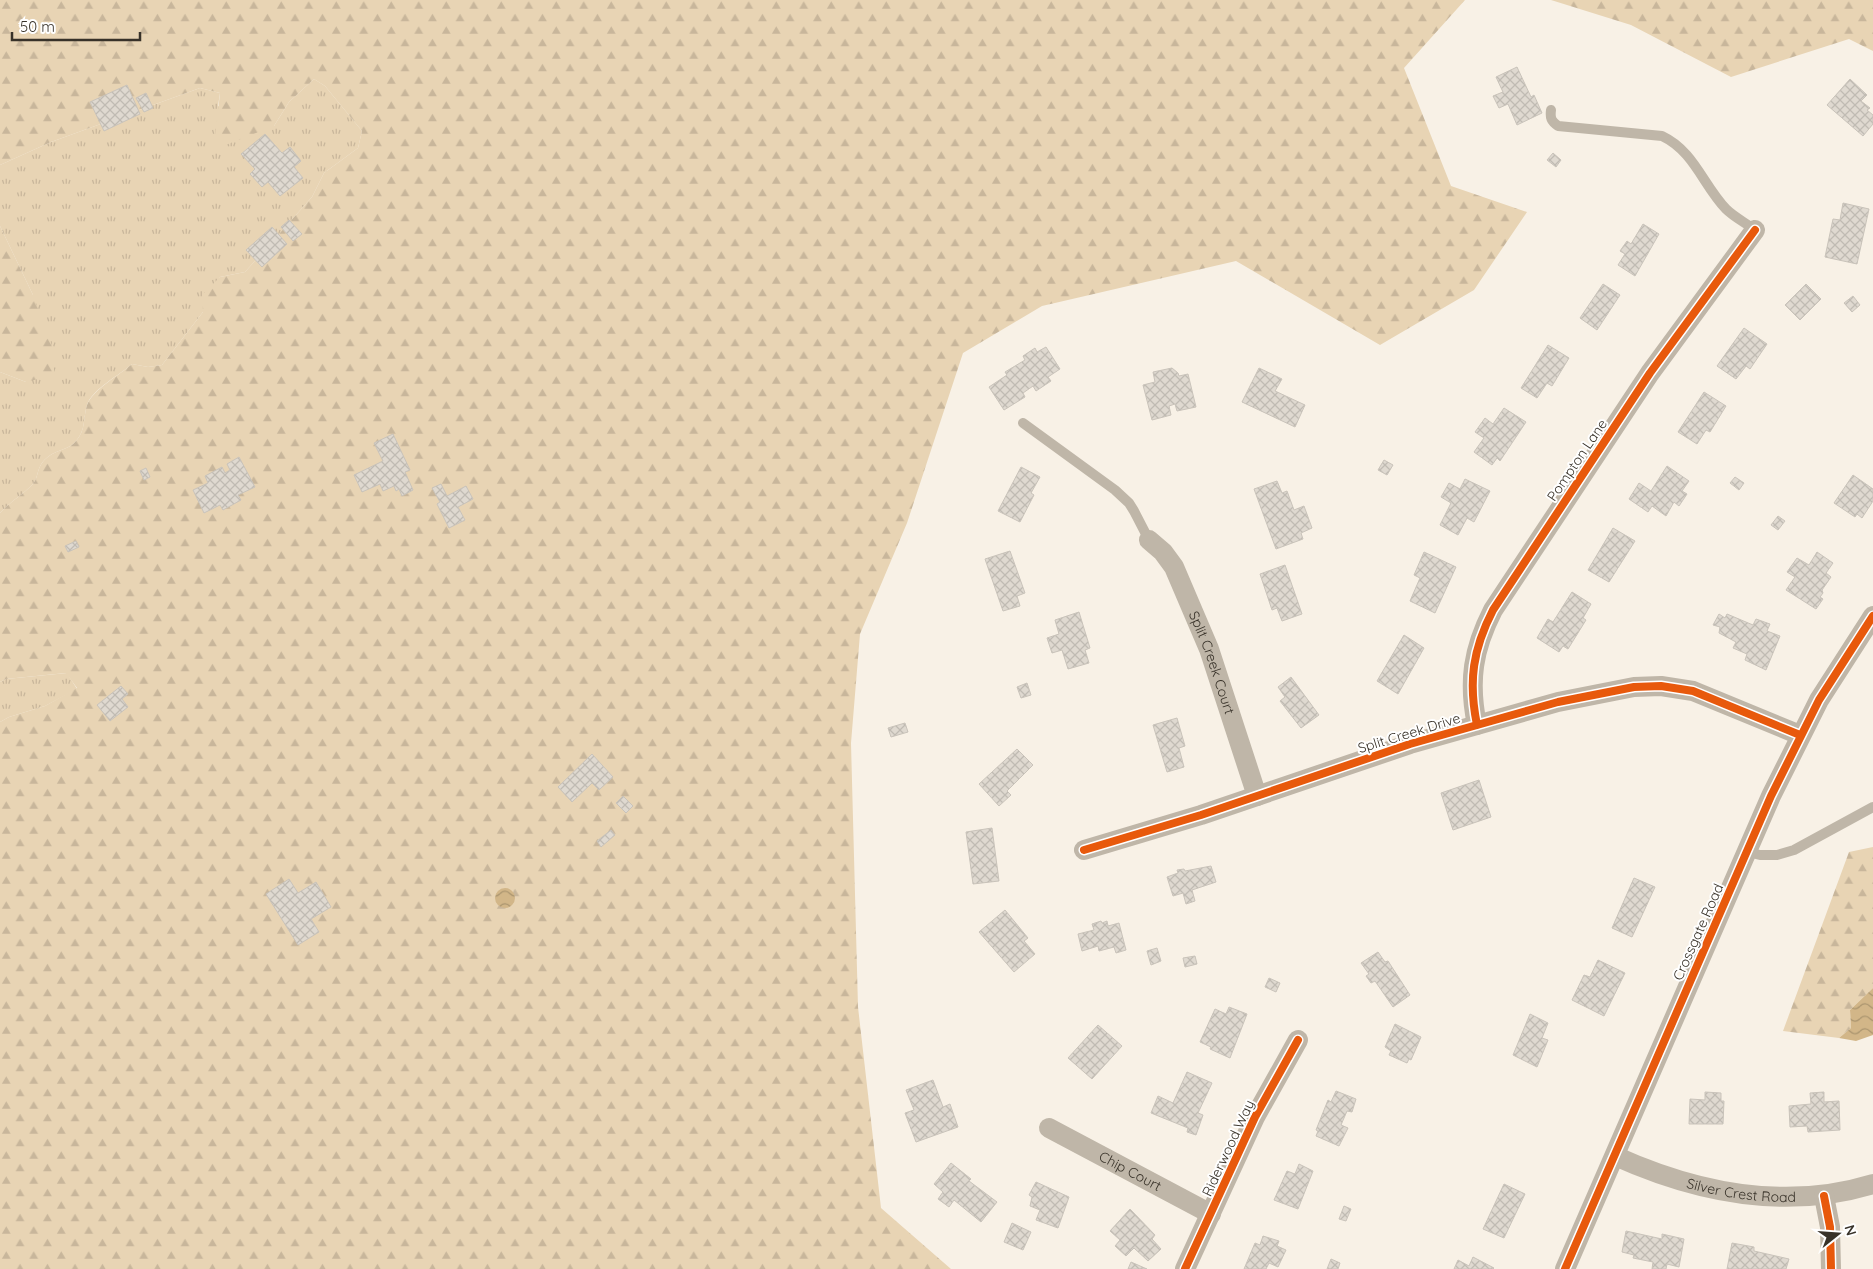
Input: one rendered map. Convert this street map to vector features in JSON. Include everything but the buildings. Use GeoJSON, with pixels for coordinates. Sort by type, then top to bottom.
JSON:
{"type":"FeatureCollection","features":[{"type":"Feature","properties":{"kind":"street","name":"Pompton Lane"},"geometry":{"type":"LineString","coordinates":[[1477,725],[1473,706],[1472,680],[1475,656],[1482,632],[1493,610],[1650,373],[1755,230]]}},
{"type":"Feature","properties":{"kind":"street","name":"Split Creek Court"},"geometry":{"type":"LineString","coordinates":[[1148,540],[1163,552],[1178,576],[1209,649],[1257,796]]}},
{"type":"Feature","properties":{"kind":"street","name":"Crossgate Road"},"geometry":{"type":"LineString","coordinates":[[1565,1269],[1686,989],[1748,852],[1770,796],[1819,700],[1873,616]]}},
{"type":"Feature","properties":{"kind":"street","name":"Split Creek Drive"},"geometry":{"type":"LineString","coordinates":[[1084,850],[1202,815],[1410,744],[1580,697],[1634,687],[1660,686],[1692,691],[1800,735]]}},
{"type":"Feature","properties":{"kind":"street","name":"Riderwood Way"},"geometry":{"type":"LineString","coordinates":[[1186,1269],[1256,1117],[1298,1040]]}},
{"type":"Feature","properties":{"kind":"street","name":"Chip Court"},"geometry":{"type":"LineString","coordinates":[[1049,1128],[1211,1214]]}},
{"type":"Feature","properties":{"kind":"street","name":"Silver Crest Road"},"geometry":{"type":"LineString","coordinates":[[1615,1156],[1650,1172],[1686,1184],[1772,1197],[1824,1196],[1873,1184]]}},
{"type":"Feature","properties":{"kind":"street"},"geometry":{"type":"LineString","coordinates":[[1824,1196],[1830,1227],[1831,1269]]}},
{"type":"Feature","properties":{"kind":"lane"},"geometry":{"type":"LineString","coordinates":[[1551,110],[1552,122],[1558,126],[1662,136],[1674,141],[1686,152],[1726,209],[1755,230]]}},
{"type":"Feature","properties":{"kind":"lane"},"geometry":{"type":"LineString","coordinates":[[1024,423],[1129,502],[1148,540]]}},
{"type":"Feature","properties":{"kind":"lane"},"geometry":{"type":"LineString","coordinates":[[1748,852],[1760,855],[1776,855],[1794,850],[1873,807]]}},
{"type":"Feature","properties":{"kind":"green space"},"geometry":{"type":"Polygon","coordinates":[[[0,0],[1465,0],[1404,68],[1451,186],[1527,212],[1474,290],[1380,345],[1236,261],[1042,306],[963,353],[907,523],[860,634],[851,743],[858,1007],[881,1208],[951,1269],[0,1269],[0,722],[9,717],[45,706],[77,688],[66,673],[6,679],[0,682],[0,513],[32,485],[45,460],[76,441],[83,428],[87,405],[95,393],[132,364],[148,367],[162,365],[203,312],[202,295],[220,277],[245,272],[312,197],[324,173],[358,148],[362,131],[325,86],[314,79],[289,102],[274,126],[223,146],[215,138],[220,93],[200,88],[51,142],[0,165],[0,0]]]}},
{"type":"Feature","properties":{"kind":"green space"},"geometry":{"type":"Polygon","coordinates":[[[1551,0],[1873,0],[1873,51],[1849,39],[1731,77],[1631,25],[1551,0]]]}},
{"type":"Feature","properties":{"kind":"green space"},"geometry":{"type":"Polygon","coordinates":[[[314,79],[325,86],[362,131],[358,148],[324,173],[312,197],[245,272],[220,277],[203,312],[162,365],[148,367],[132,364],[94,393],[87,405],[83,428],[76,441],[45,460],[32,485],[0,513],[0,372],[26,382],[33,295],[0,226],[0,165],[51,142],[200,88],[220,93],[218,106],[274,126],[289,102],[314,79]]]}},
{"type":"Feature","properties":{"kind":"green space"},"geometry":{"type":"Polygon","coordinates":[[[0,226],[33,295],[54,351],[54,375],[26,382],[0,372],[0,226]]]}},
{"type":"Feature","properties":{"kind":"green space"},"geometry":{"type":"Polygon","coordinates":[[[67,673],[77,689],[45,706],[9,717],[0,722],[0,682],[6,679],[67,673]]]}},
{"type":"Feature","properties":{"kind":"green space"},"geometry":{"type":"Polygon","coordinates":[[[1873,847],[1873,988],[1850,1010],[1851,1028],[1839,1038],[1783,1031],[1849,852],[1873,847]]]}},
{"type":"Feature","properties":{"kind":"water"},"geometry":{"type":"Polygon","coordinates":[[[505,888],[512,891],[515,898],[512,905],[505,908],[498,905],[495,898],[498,891],[505,888]]]}},
{"type":"Feature","properties":{"kind":"water"},"geometry":{"type":"Polygon","coordinates":[[[1873,988],[1873,1035],[1856,1041],[1839,1038],[1851,1028],[1850,1010],[1873,988]]]}},
{"type":"Feature","properties":{"kind":"cycle path"},"geometry":{"type":"LineString","coordinates":[[1477,725],[1473,694],[1474,666],[1481,638],[1493,610],[1650,373],[1755,230]]}},
{"type":"Feature","properties":{"kind":"cycle path"},"geometry":{"type":"LineString","coordinates":[[1565,1269],[1771,796],[1819,700],[1873,616]]}},
{"type":"Feature","properties":{"kind":"cycle path"},"geometry":{"type":"LineString","coordinates":[[1084,850],[1201,815],[1410,744],[1558,702],[1634,687],[1661,686],[1693,691],[1800,735]]}},
{"type":"Feature","properties":{"kind":"cycle path"},"geometry":{"type":"LineString","coordinates":[[1185,1269],[1255,1117],[1298,1040]]}},
{"type":"Feature","properties":{"kind":"cycle path"},"geometry":{"type":"LineString","coordinates":[[1824,1196],[1830,1227],[1831,1269]]}}]}
